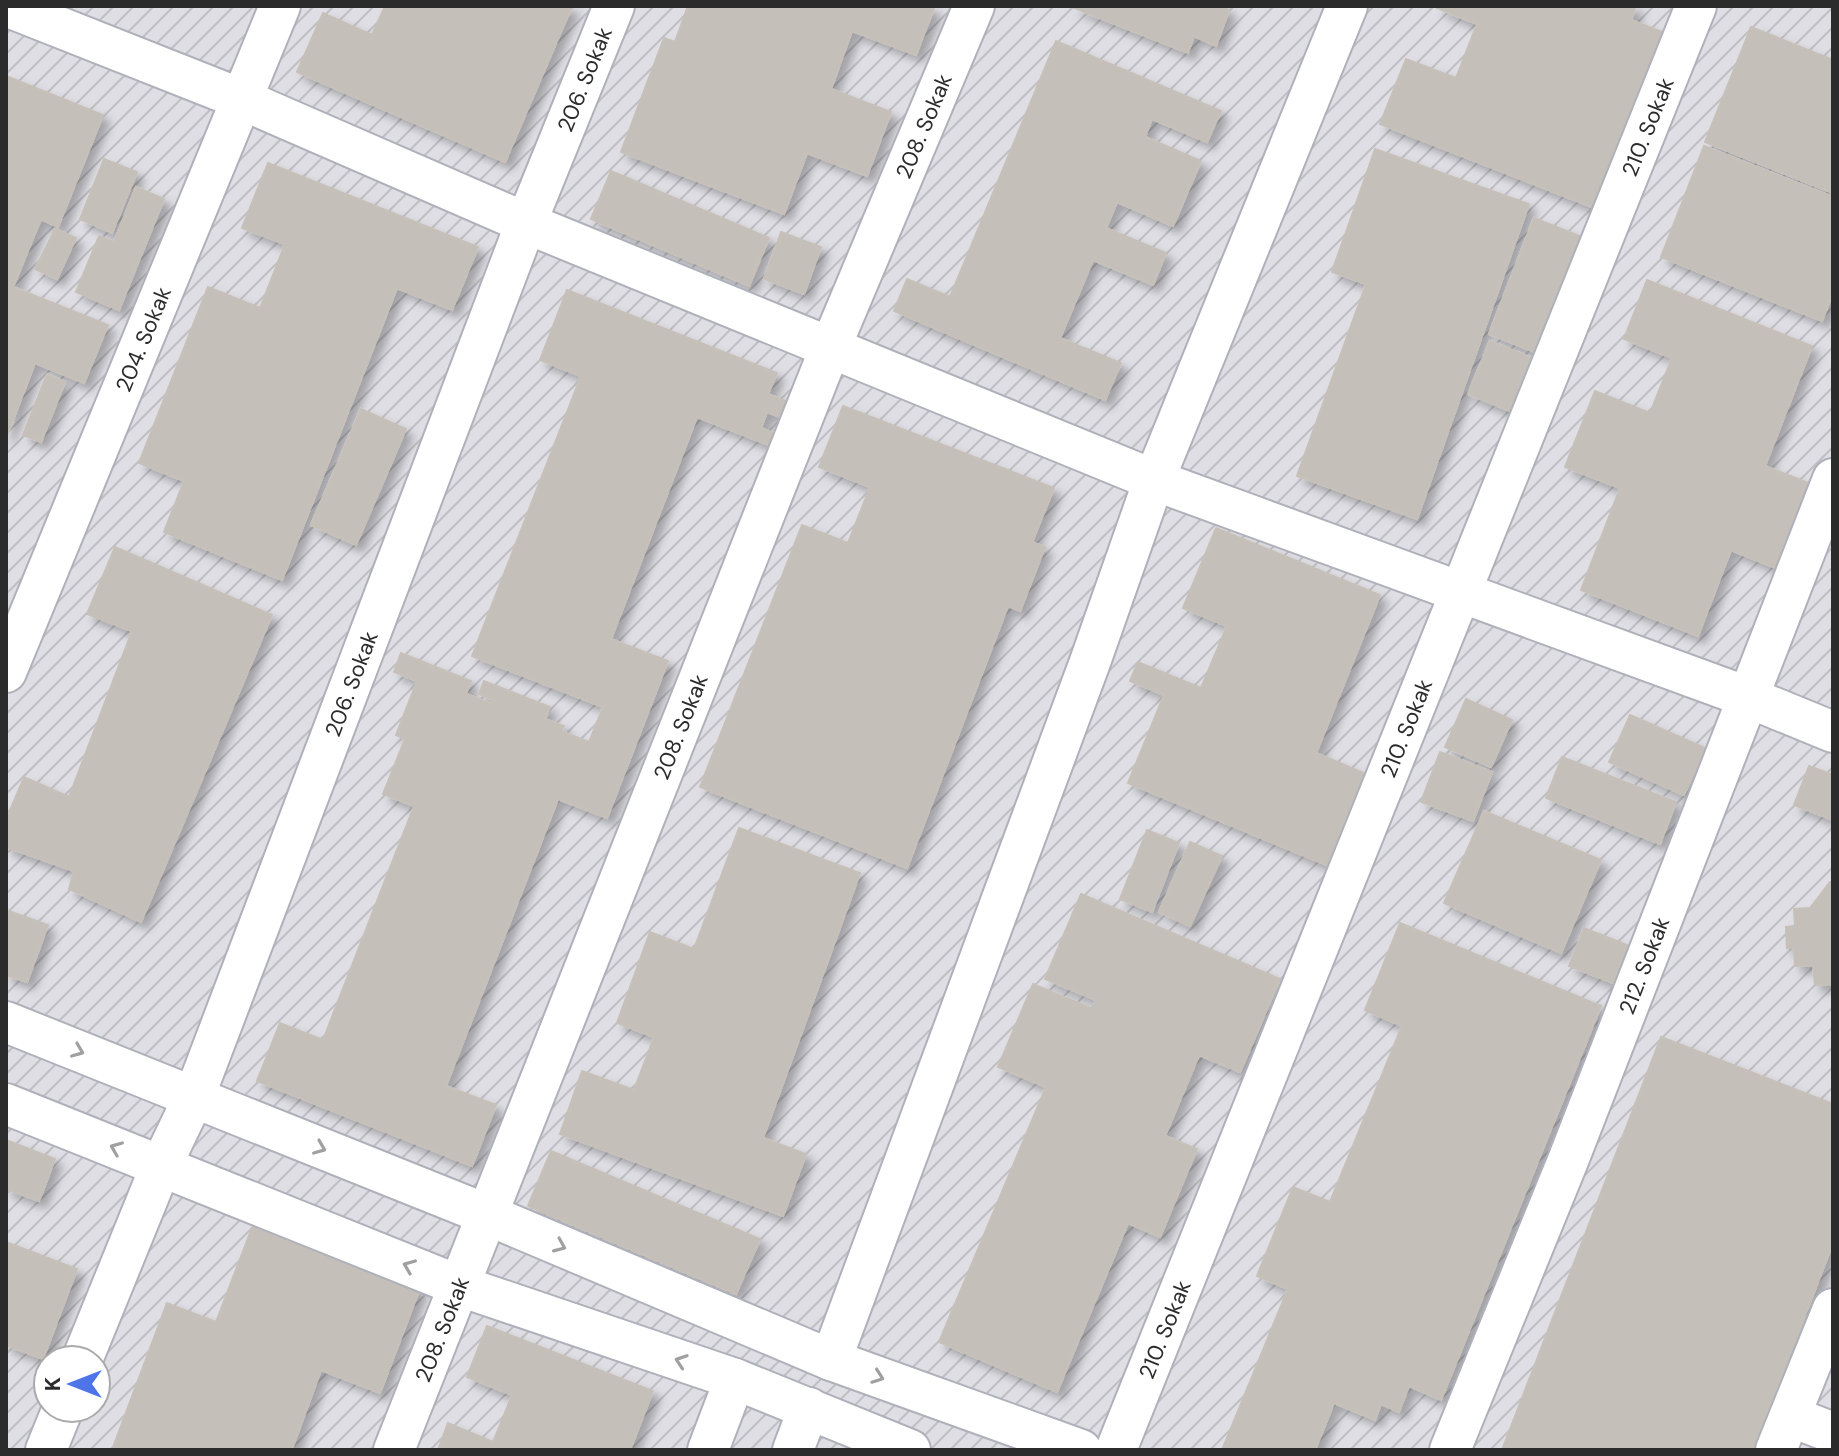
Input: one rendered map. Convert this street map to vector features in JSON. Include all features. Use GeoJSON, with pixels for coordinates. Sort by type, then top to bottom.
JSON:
{"type":"FeatureCollection","features":[{"type":"Feature","properties":{"kind":"street"},"geometry":{"type":"LineString","coordinates":[[6,6],[241,99],[526,223],[1154,480],[1750,698],[1833,732]]}},
{"type":"Feature","properties":{"kind":"street","name":"204. Sokak"},"geometry":{"type":"LineString","coordinates":[[6,672],[280,6]]}},
{"type":"Feature","properties":{"kind":"street","name":"206. Sokak"},"geometry":{"type":"LineString","coordinates":[[89,1344],[161,1166],[194,1097],[526,223],[614,6]]}},
{"type":"Feature","properties":{"kind":"street","name":"208. Sokak"},"geometry":{"type":"LineString","coordinates":[[394,1450],[831,346],[974,6]]}},
{"type":"Feature","properties":{"kind":"street"},"geometry":{"type":"LineString","coordinates":[[831,1360],[1154,480],[1347,6]]}},
{"type":"Feature","properties":{"kind":"street","name":"210. Sokak"},"geometry":{"type":"LineString","coordinates":[[1116,1450],[1696,6]]}},
{"type":"Feature","properties":{"kind":"street","name":"212. Sokak"},"geometry":{"type":"LineString","coordinates":[[1450,1450],[1569,1158],[1833,479]]}},
{"type":"Feature","properties":{"kind":"street"},"geometry":{"type":"LineString","coordinates":[[6,1022],[488,1215],[831,1360],[1081,1450]]}},
{"type":"Feature","properties":{"kind":"street"},"geometry":{"type":"LineString","coordinates":[[6,1104],[460,1286],[735,1379],[910,1450]]}},
{"type":"Feature","properties":{"kind":"street"},"geometry":{"type":"LineString","coordinates":[[1833,1309],[1783,1433],[1833,1433]]}},
{"type":"Feature","properties":{"kind":"street"},"geometry":{"type":"LineString","coordinates":[[708,1450],[735,1379]]}},
{"type":"Feature","properties":{"kind":"street"},"geometry":{"type":"LineString","coordinates":[[793,1450],[809,1408]]}},
{"type":"Feature","properties":{"kind":"street"},"geometry":{"type":"LineString","coordinates":[[46,1450],[57,1424]]}},
{"type":"Feature","properties":{"kind":"shaded area"},"geometry":{"type":"Polygon","coordinates":[[[6,6],[1833,6],[1833,1450],[6,1450],[6,6]]]}},
{"type":"Feature","properties":{"kind":"building"},"geometry":{"type":"Polygon","coordinates":[[[385,6],[572,6],[505,162],[297,72],[323,13],[372,35],[385,6]]]}},
{"type":"Feature","properties":{"kind":"building"},"geometry":{"type":"Polygon","coordinates":[[[688,6],[934,8],[916,55],[852,31],[831,89],[891,112],[867,176],[807,153],[784,214],[621,152],[664,38],[675,42],[688,6]]]}},
{"type":"Feature","properties":{"kind":"building"},"geometry":{"type":"Polygon","coordinates":[[[1220,6],[1229,10],[1216,46],[1194,36],[1188,53],[1072,7],[1220,6]]]}},
{"type":"Feature","properties":{"kind":"building"},"geometry":{"type":"Polygon","coordinates":[[[1438,6],[1636,6],[1631,20],[1665,33],[1597,209],[1380,124],[1406,59],[1456,78],[1477,24],[1438,6]]]}},
{"type":"Feature","properties":{"kind":"building"},"geometry":{"type":"Polygon","coordinates":[[[1751,27],[1833,60],[1833,193],[1705,142],[1751,27]]]}},
{"type":"Feature","properties":{"kind":"building"},"geometry":{"type":"Polygon","coordinates":[[[1056,41],[1221,111],[1207,142],[1152,119],[1145,137],[1201,161],[1173,226],[1117,202],[1106,228],[1166,253],[1153,285],[1093,260],[1060,338],[1121,363],[1105,400],[894,311],[907,279],[950,297],[1056,41]]]}},
{"type":"Feature","properties":{"kind":"building"},"geometry":{"type":"Polygon","coordinates":[[[6,76],[103,115],[58,227],[41,219],[13,287],[108,325],[84,383],[35,363],[6,438],[6,76]]]}},
{"type":"Feature","properties":{"kind":"building"},"geometry":{"type":"Polygon","coordinates":[[[1704,146],[1833,197],[1833,293],[1822,321],[1661,257],[1704,146]]]}},
{"type":"Feature","properties":{"kind":"building"},"geometry":{"type":"Polygon","coordinates":[[[1375,149],[1529,204],[1417,519],[1297,476],[1366,284],[1332,272],[1375,149]]]}},
{"type":"Feature","properties":{"kind":"building"},"geometry":{"type":"Polygon","coordinates":[[[104,159],[137,172],[112,233],[80,219],[104,159]]]}},
{"type":"Feature","properties":{"kind":"building"},"geometry":{"type":"Polygon","coordinates":[[[268,163],[478,247],[452,310],[397,288],[282,580],[164,532],[184,481],[139,463],[208,287],[260,308],[285,244],[242,228],[268,163]]]}},
{"type":"Feature","properties":{"kind":"building"},"geometry":{"type":"Polygon","coordinates":[[[611,171],[769,238],[749,286],[591,219],[611,171]]]}},
{"type":"Feature","properties":{"kind":"building"},"geometry":{"type":"Polygon","coordinates":[[[136,187],[164,199],[119,310],[76,292],[99,236],[114,242],[136,187]]]}},
{"type":"Feature","properties":{"kind":"building"},"geometry":{"type":"Polygon","coordinates":[[[1534,218],[1582,237],[1537,353],[1489,334],[1534,218]]]}},
{"type":"Feature","properties":{"kind":"building"},"geometry":{"type":"Polygon","coordinates":[[[55,229],[76,238],[57,279],[35,269],[55,229]]]}},
{"type":"Feature","properties":{"kind":"building"},"geometry":{"type":"Polygon","coordinates":[[[781,232],[821,247],[804,294],[764,279],[781,232]]]}},
{"type":"Feature","properties":{"kind":"building"},"geometry":{"type":"Polygon","coordinates":[[[1647,280],[1812,346],[1765,466],[1811,484],[1778,569],[1731,550],[1698,636],[1581,590],[1620,488],[1565,467],[1595,391],[1650,413],[1672,358],[1624,339],[1647,280]]]}},
{"type":"Feature","properties":{"kind":"building"},"geometry":{"type":"Polygon","coordinates":[[[567,290],[777,373],[768,394],[791,403],[785,419],[767,412],[761,428],[778,435],[774,447],[697,417],[611,639],[668,661],[607,818],[558,799],[446,1086],[496,1105],[472,1166],[257,1081],[280,1023],[323,1040],[414,806],[383,794],[405,739],[396,735],[417,681],[394,672],[401,653],[471,681],[466,694],[492,704],[493,700],[479,694],[484,681],[550,707],[545,719],[564,726],[561,731],[589,742],[603,707],[472,656],[581,376],[540,360],[567,290]]]}},
{"type":"Feature","properties":{"kind":"building"},"geometry":{"type":"Polygon","coordinates":[[[1490,341],[1534,359],[1512,412],[1468,394],[1490,341]]]}},
{"type":"Feature","properties":{"kind":"building"},"geometry":{"type":"Polygon","coordinates":[[[47,374],[65,382],[41,442],[23,435],[47,374]]]}},
{"type":"Feature","properties":{"kind":"building"},"geometry":{"type":"Polygon","coordinates":[[[843,406],[1054,488],[1032,542],[1045,547],[1020,611],[1008,606],[907,868],[700,787],[802,525],[848,543],[870,487],[819,467],[843,406]]]}},
{"type":"Feature","properties":{"kind":"building"},"geometry":{"type":"Polygon","coordinates":[[[361,409],[406,429],[356,545],[311,525],[361,409]]]}},
{"type":"Feature","properties":{"kind":"building"},"geometry":{"type":"Polygon","coordinates":[[[1216,528],[1380,595],[1316,753],[1366,774],[1329,866],[1128,783],[1164,695],[1130,681],[1138,662],[1201,688],[1227,626],[1183,608],[1216,528]]]}},
{"type":"Feature","properties":{"kind":"building"},"geometry":{"type":"Polygon","coordinates":[[[115,547],[272,615],[141,922],[69,889],[74,871],[6,847],[6,820],[24,777],[69,797],[132,631],[87,614],[115,547]]]}},
{"type":"Feature","properties":{"kind":"building"},"geometry":{"type":"Polygon","coordinates":[[[1466,699],[1512,720],[1491,767],[1445,747],[1466,699]]]}},
{"type":"Feature","properties":{"kind":"building"},"geometry":{"type":"Polygon","coordinates":[[[1630,715],[1705,748],[1684,795],[1609,762],[1630,715]]]}},
{"type":"Feature","properties":{"kind":"building"},"geometry":{"type":"Polygon","coordinates":[[[1440,752],[1492,772],[1473,821],[1421,802],[1440,752]]]}},
{"type":"Feature","properties":{"kind":"building"},"geometry":{"type":"Polygon","coordinates":[[[1562,757],[1676,802],[1660,844],[1546,798],[1562,757]]]}},
{"type":"Feature","properties":{"kind":"building"},"geometry":{"type":"Polygon","coordinates":[[[1809,766],[1833,775],[1833,820],[1794,805],[1809,766]]]}},
{"type":"Feature","properties":{"kind":"building"},"geometry":{"type":"Polygon","coordinates":[[[1484,811],[1601,860],[1561,953],[1444,903],[1484,811]]]}},
{"type":"Feature","properties":{"kind":"building"},"geometry":{"type":"Polygon","coordinates":[[[739,828],[860,873],[763,1138],[806,1154],[783,1216],[560,1134],[582,1071],[634,1090],[654,1037],[617,1023],[650,932],[694,949],[739,828]]]}},
{"type":"Feature","properties":{"kind":"building"},"geometry":{"type":"Polygon","coordinates":[[[1147,830],[1179,843],[1152,912],[1120,899],[1147,830]]]}},
{"type":"Feature","properties":{"kind":"building"},"geometry":{"type":"Polygon","coordinates":[[[1190,842],[1222,856],[1190,926],[1159,912],[1190,842]]]}},
{"type":"Feature","properties":{"kind":"building"},"geometry":{"type":"Polygon","coordinates":[[[1833,882],[1833,984],[1815,985],[1813,965],[1795,966],[1794,948],[1787,948],[1786,927],[1795,926],[1794,909],[1810,908],[1833,882]]]}},
{"type":"Feature","properties":{"kind":"building"},"geometry":{"type":"Polygon","coordinates":[[[1081,894],[1280,979],[1240,1072],[1199,1055],[1165,1136],[1197,1149],[1160,1237],[1128,1223],[1057,1392],[939,1342],[1046,1087],[998,1067],[1033,984],[1093,1009],[1096,1000],[1045,979],[1081,894]]]}},
{"type":"Feature","properties":{"kind":"building"},"geometry":{"type":"Polygon","coordinates":[[[6,910],[48,925],[27,982],[6,975],[6,910]]]}},
{"type":"Feature","properties":{"kind":"building"},"geometry":{"type":"Polygon","coordinates":[[[1400,923],[1601,1006],[1441,1400],[1409,1386],[1399,1412],[1381,1404],[1375,1420],[1334,1403],[1315,1450],[1222,1450],[1288,1289],[1257,1276],[1293,1187],[1330,1202],[1402,1026],[1365,1010],[1400,923]]]}},
{"type":"Feature","properties":{"kind":"building"},"geometry":{"type":"Polygon","coordinates":[[[1584,928],[1627,945],[1613,983],[1569,966],[1584,928]]]}},
{"type":"Feature","properties":{"kind":"building"},"geometry":{"type":"Polygon","coordinates":[[[1661,1037],[1833,1104],[1833,1243],[1753,1450],[1502,1450],[1661,1037]]]}},
{"type":"Feature","properties":{"kind":"building"},"geometry":{"type":"Polygon","coordinates":[[[6,1140],[55,1159],[39,1201],[6,1189],[6,1140]]]}},
{"type":"Feature","properties":{"kind":"building"},"geometry":{"type":"Polygon","coordinates":[[[551,1151],[760,1239],[736,1294],[528,1206],[551,1151]]]}},
{"type":"Feature","properties":{"kind":"building"},"geometry":{"type":"Polygon","coordinates":[[[253,1225],[420,1288],[380,1393],[321,1370],[292,1449],[295,1450],[112,1450],[167,1303],[216,1322],[253,1225]]]}},
{"type":"Feature","properties":{"kind":"building"},"geometry":{"type":"Polygon","coordinates":[[[6,1242],[77,1269],[49,1344],[32,1344],[32,1355],[6,1345],[6,1242]]]}},
{"type":"Feature","properties":{"kind":"building"},"geometry":{"type":"Polygon","coordinates":[[[487,1326],[653,1391],[630,1450],[438,1450],[448,1423],[493,1442],[512,1395],[467,1377],[487,1326]]]}}]}
